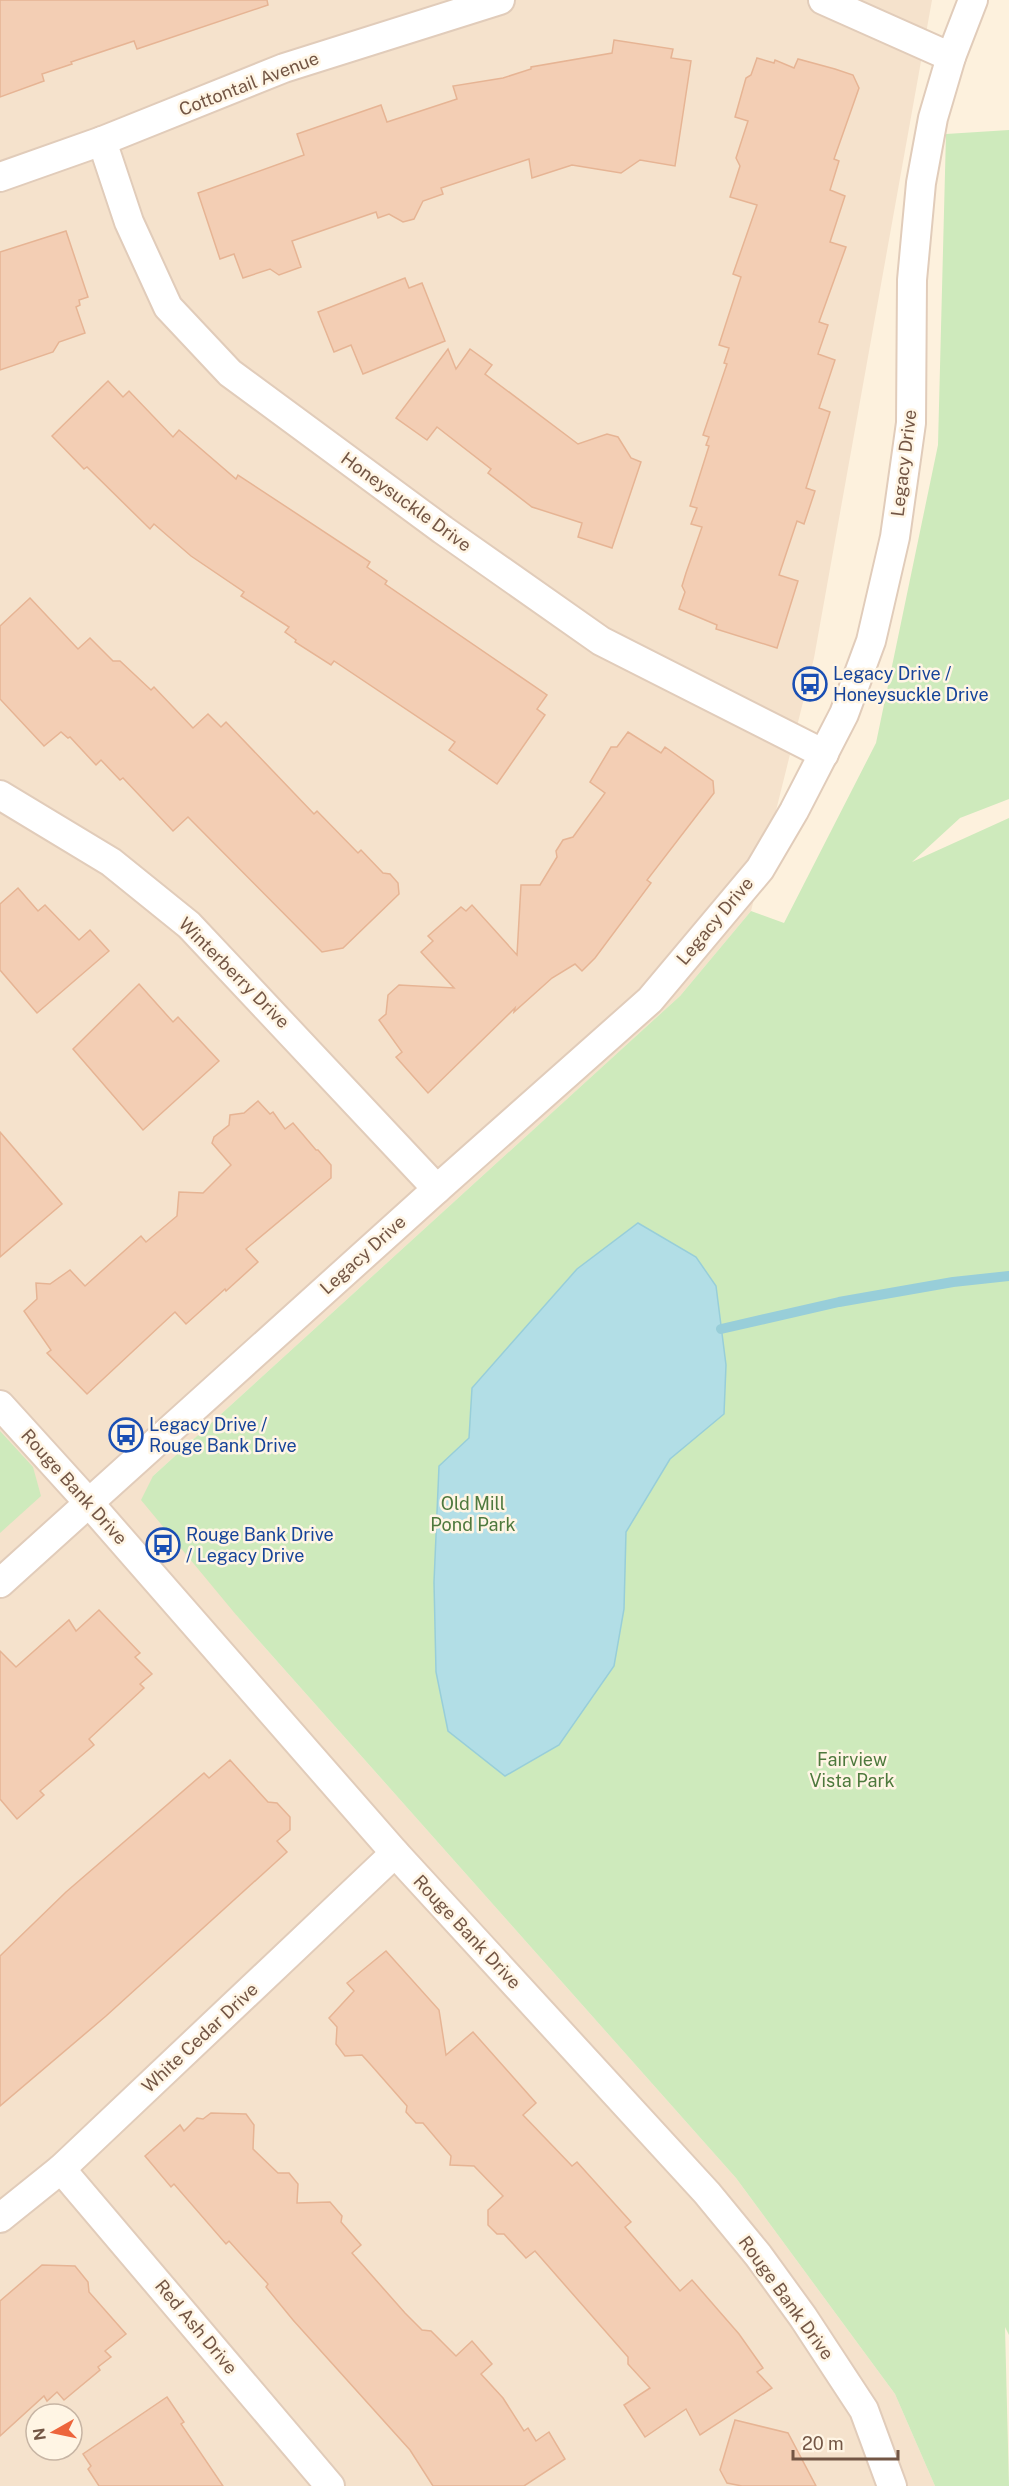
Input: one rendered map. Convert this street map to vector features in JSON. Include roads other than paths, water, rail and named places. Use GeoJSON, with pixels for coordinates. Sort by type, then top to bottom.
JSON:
{"type":"FeatureCollection","features":[{"type":"Feature","properties":{"kind":"street","name":"Cottontail Avenue"},"geometry":{"type":"LineString","coordinates":[[0,177],[102,141],[284,68],[500,0]]}},
{"type":"Feature","properties":{"kind":"street"},"geometry":{"type":"LineString","coordinates":[[823,0],[951,57]]}},
{"type":"Feature","properties":{"kind":"street","name":"Legacy Drive"},"geometry":{"type":"LineString","coordinates":[[0,1583],[650,1000],[760,869],[794,811],[844,714],[872,641],[895,537],[911,423],[912,280],[921,183],[933,118],[951,57],[973,0]]}},
{"type":"Feature","properties":{"kind":"street","name":"Honeysuckle Drive"},"geometry":{"type":"LineString","coordinates":[[102,141],[129,222],[168,307],[230,373],[442,530],[601,641],[824,754]]}},
{"type":"Feature","properties":{"kind":"street","name":"Winterberry Drive"},"geometry":{"type":"LineString","coordinates":[[0,795],[111,862],[189,925],[437,1189]]}},
{"type":"Feature","properties":{"kind":"street","name":"Rouge Bank Drive"},"geometry":{"type":"LineString","coordinates":[[0,1405],[89,1503],[395,1853],[706,2193],[758,2255],[803,2317],[864,2410],[892,2486]]}},
{"type":"Feature","properties":{"kind":"street","name":"White Cedar Drive"},"geometry":{"type":"LineString","coordinates":[[0,2218],[61,2169],[395,1853]]}},
{"type":"Feature","properties":{"kind":"street","name":"Red Ash Drive"},"geometry":{"type":"LineString","coordinates":[[61,2169],[330,2486]]}},
{"type":"Feature","properties":{"kind":"water"},"geometry":{"type":"Polygon","coordinates":[[[638,1223],[696,1257],[716,1286],[726,1365],[724,1414],[670,1459],[626,1532],[624,1609],[614,1666],[559,1745],[505,1776],[448,1731],[436,1672],[434,1582],[439,1466],[469,1438],[472,1388],[577,1269],[638,1223]]]}},
{"type":"Feature","properties":{"kind":"waterway"},"geometry":{"type":"LineString","coordinates":[[721,1329],[839,1302],[953,1282],[1009,1276]]}},
{"type":"Feature","properties":{"kind":"place","name":"Legacy Drive / Honeysuckle Drive"},"geometry":{"type":"Point","coordinates":[810,684]}},
{"type":"Feature","properties":{"kind":"place","name":"Legacy Drive / Rouge Bank Drive"},"geometry":{"type":"Point","coordinates":[126,1435]}},
{"type":"Feature","properties":{"kind":"place","name":"Rouge Bank Drive / Legacy Drive"},"geometry":{"type":"Point","coordinates":[163,1545]}},
{"type":"Feature","properties":{"kind":"park label","name":"Old Mill Pond Park"},"geometry":{"type":"Point","coordinates":[473,1514]}},
{"type":"Feature","properties":{"kind":"park label","name":"Fairview Vista Park"},"geometry":{"type":"Point","coordinates":[852,1770]}}]}
